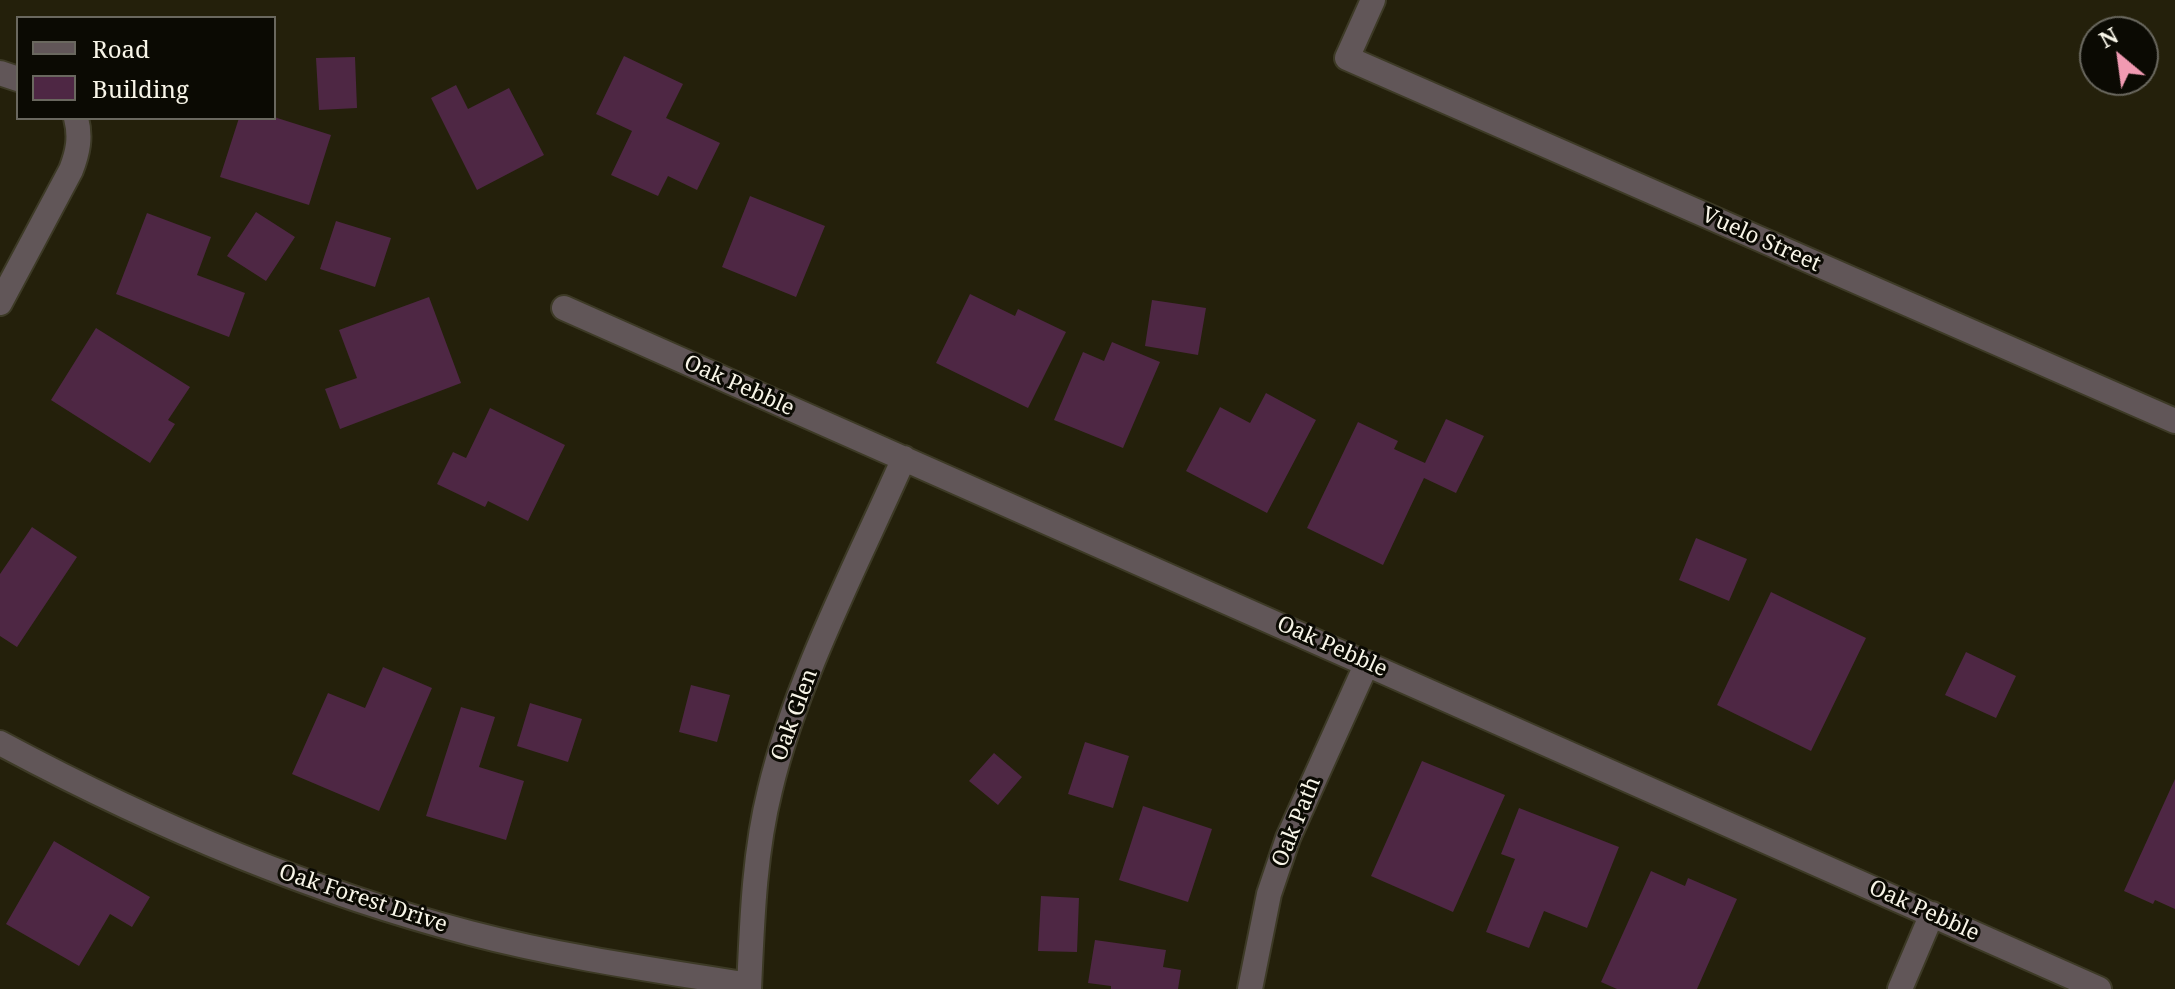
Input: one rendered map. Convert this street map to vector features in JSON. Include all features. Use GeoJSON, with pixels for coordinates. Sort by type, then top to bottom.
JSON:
{"type":"FeatureCollection","features":[{"type":"Feature","properties":{"kind":"street","name":"Vuelo Street"},"geometry":{"type":"LineString","coordinates":[[1373,0],[1347,58],[2175,421]]}},
{"type":"Feature","properties":{"kind":"street"},"geometry":{"type":"LineString","coordinates":[[0,303],[71,170],[78,153],[80,131],[77,120]]}},
{"type":"Feature","properties":{"kind":"street","name":"Oak Pebble"},"geometry":{"type":"LineString","coordinates":[[564,308],[2099,989]]}},
{"type":"Feature","properties":{"kind":"street","name":"Oak Glen"},"geometry":{"type":"LineString","coordinates":[[749,987],[761,838],[774,775],[818,651],[904,458]]}},
{"type":"Feature","properties":{"kind":"street","name":"Oak Path"},"geometry":{"type":"LineString","coordinates":[[1250,989],[1269,894],[1288,838],[1367,663]]}},
{"type":"Feature","properties":{"kind":"street","name":"Oak Forest Drive"},"geometry":{"type":"LineString","coordinates":[[2,750],[213,846],[368,902],[468,933],[544,951],[749,987]]}},
{"type":"Feature","properties":{"kind":"street"},"geometry":{"type":"LineString","coordinates":[[1900,989],[1932,914]]}},
{"type":"Feature","properties":{"kind":"building"},"geometry":{"type":"Polygon","coordinates":[[[624,56],[683,84],[666,118],[720,143],[697,190],[668,176],[658,196],[611,175],[632,131],[596,114],[624,56]]]}},
{"type":"Feature","properties":{"kind":"building"},"geometry":{"type":"Polygon","coordinates":[[[355,57],[357,108],[319,110],[316,58],[355,57]]]}},
{"type":"Feature","properties":{"kind":"building"},"geometry":{"type":"Polygon","coordinates":[[[456,85],[468,109],[509,88],[544,155],[477,190],[431,98],[456,85]]]}},
{"type":"Feature","properties":{"kind":"building"},"geometry":{"type":"Polygon","coordinates":[[[276,118],[331,135],[309,205],[220,177],[238,120],[276,118]]]}},
{"type":"Feature","properties":{"kind":"building"},"geometry":{"type":"Polygon","coordinates":[[[750,196],[825,226],[796,297],[722,267],[750,196]]]}},
{"type":"Feature","properties":{"kind":"building"},"geometry":{"type":"Polygon","coordinates":[[[256,212],[295,237],[266,281],[227,256],[256,212]]]}},
{"type":"Feature","properties":{"kind":"building"},"geometry":{"type":"Polygon","coordinates":[[[147,213],[211,237],[197,275],[245,293],[229,337],[116,294],[147,213]]]}},
{"type":"Feature","properties":{"kind":"building"},"geometry":{"type":"Polygon","coordinates":[[[336,221],[391,238],[375,287],[320,269],[336,221]]]}},
{"type":"Feature","properties":{"kind":"building"},"geometry":{"type":"Polygon","coordinates":[[[970,294],[1015,316],[1018,309],[1066,332],[1028,408],[936,363],[970,294]]]}},
{"type":"Feature","properties":{"kind":"building"},"geometry":{"type":"Polygon","coordinates":[[[429,297],[461,383],[340,429],[325,389],[357,378],[339,330],[429,297]]]}},
{"type":"Feature","properties":{"kind":"building"},"geometry":{"type":"Polygon","coordinates":[[[1152,300],[1206,308],[1198,355],[1145,346],[1152,300]]]}},
{"type":"Feature","properties":{"kind":"building"},"geometry":{"type":"Polygon","coordinates":[[[96,328],[190,387],[168,420],[175,424],[150,463],[51,400],[96,328]]]}},
{"type":"Feature","properties":{"kind":"building"},"geometry":{"type":"Polygon","coordinates":[[[1112,342],[1160,362],[1123,448],[1054,420],[1083,352],[1104,361],[1112,342]]]}},
{"type":"Feature","properties":{"kind":"building"},"geometry":{"type":"Polygon","coordinates":[[[1266,393],[1316,420],[1267,513],[1186,471],[1220,407],[1250,423],[1266,393]]]}},
{"type":"Feature","properties":{"kind":"building"},"geometry":{"type":"Polygon","coordinates":[[[490,408],[565,445],[528,521],[488,501],[485,507],[437,484],[453,452],[466,458],[490,408]]]}},
{"type":"Feature","properties":{"kind":"building"},"geometry":{"type":"Polygon","coordinates":[[[1446,419],[1484,436],[1456,493],[1424,478],[1383,565],[1307,528],[1358,422],[1398,441],[1394,449],[1425,463],[1446,419]]]}},
{"type":"Feature","properties":{"kind":"building"},"geometry":{"type":"Polygon","coordinates":[[[32,527],[77,557],[17,647],[0,636],[0,574],[32,527]]]}},
{"type":"Feature","properties":{"kind":"building"},"geometry":{"type":"Polygon","coordinates":[[[1696,538],[1747,559],[1729,601],[1679,580],[1696,538]]]}},
{"type":"Feature","properties":{"kind":"building"},"geometry":{"type":"Polygon","coordinates":[[[1771,592],[1866,638],[1811,751],[1717,705],[1771,592]]]}},
{"type":"Feature","properties":{"kind":"building"},"geometry":{"type":"Polygon","coordinates":[[[1966,652],[2016,676],[1996,718],[1945,695],[1966,652]]]}},
{"type":"Feature","properties":{"kind":"building"},"geometry":{"type":"Polygon","coordinates":[[[383,667],[432,688],[379,811],[292,774],[328,693],[365,708],[383,667]]]}},
{"type":"Feature","properties":{"kind":"building"},"geometry":{"type":"Polygon","coordinates":[[[691,685],[730,695],[717,742],[679,732],[691,685]]]}},
{"type":"Feature","properties":{"kind":"building"},"geometry":{"type":"Polygon","coordinates":[[[530,703],[582,719],[568,762],[517,746],[530,703]]]}},
{"type":"Feature","properties":{"kind":"building"},"geometry":{"type":"Polygon","coordinates":[[[461,707],[495,717],[479,767],[524,781],[506,840],[426,816],[461,707]]]}},
{"type":"Feature","properties":{"kind":"building"},"geometry":{"type":"Polygon","coordinates":[[[1085,742],[1129,756],[1113,808],[1068,794],[1085,742]]]}},
{"type":"Feature","properties":{"kind":"building"},"geometry":{"type":"Polygon","coordinates":[[[994,753],[1022,777],[998,805],[969,781],[994,753]]]}},
{"type":"Feature","properties":{"kind":"building"},"geometry":{"type":"Polygon","coordinates":[[[1422,761],[1505,795],[1453,912],[1371,876],[1422,761]]]}},
{"type":"Feature","properties":{"kind":"building"},"geometry":{"type":"Polygon","coordinates":[[[2175,779],[2175,909],[2155,900],[2153,904],[2124,891],[2175,779]]]}},
{"type":"Feature","properties":{"kind":"building"},"geometry":{"type":"Polygon","coordinates":[[[1143,806],[1212,829],[1188,902],[1119,880],[1143,806]]]}},
{"type":"Feature","properties":{"kind":"building"},"geometry":{"type":"Polygon","coordinates":[[[1519,808],[1619,847],[1587,928],[1544,911],[1529,948],[1486,932],[1515,859],[1501,854],[1519,808]]]}},
{"type":"Feature","properties":{"kind":"building"},"geometry":{"type":"Polygon","coordinates":[[[54,841],[150,897],[132,927],[110,914],[79,966],[6,924],[54,841]]]}},
{"type":"Feature","properties":{"kind":"building"},"geometry":{"type":"Polygon","coordinates":[[[1651,871],[1685,886],[1688,878],[1737,899],[1697,989],[1617,989],[1601,982],[1651,871]]]}},
{"type":"Feature","properties":{"kind":"building"},"geometry":{"type":"Polygon","coordinates":[[[1041,896],[1079,898],[1077,952],[1038,951],[1041,896]]]}},
{"type":"Feature","properties":{"kind":"building"},"geometry":{"type":"Polygon","coordinates":[[[1095,940],[1166,950],[1163,967],[1181,970],[1178,989],[1111,989],[1111,986],[1088,983],[1095,940]]]}}]}
